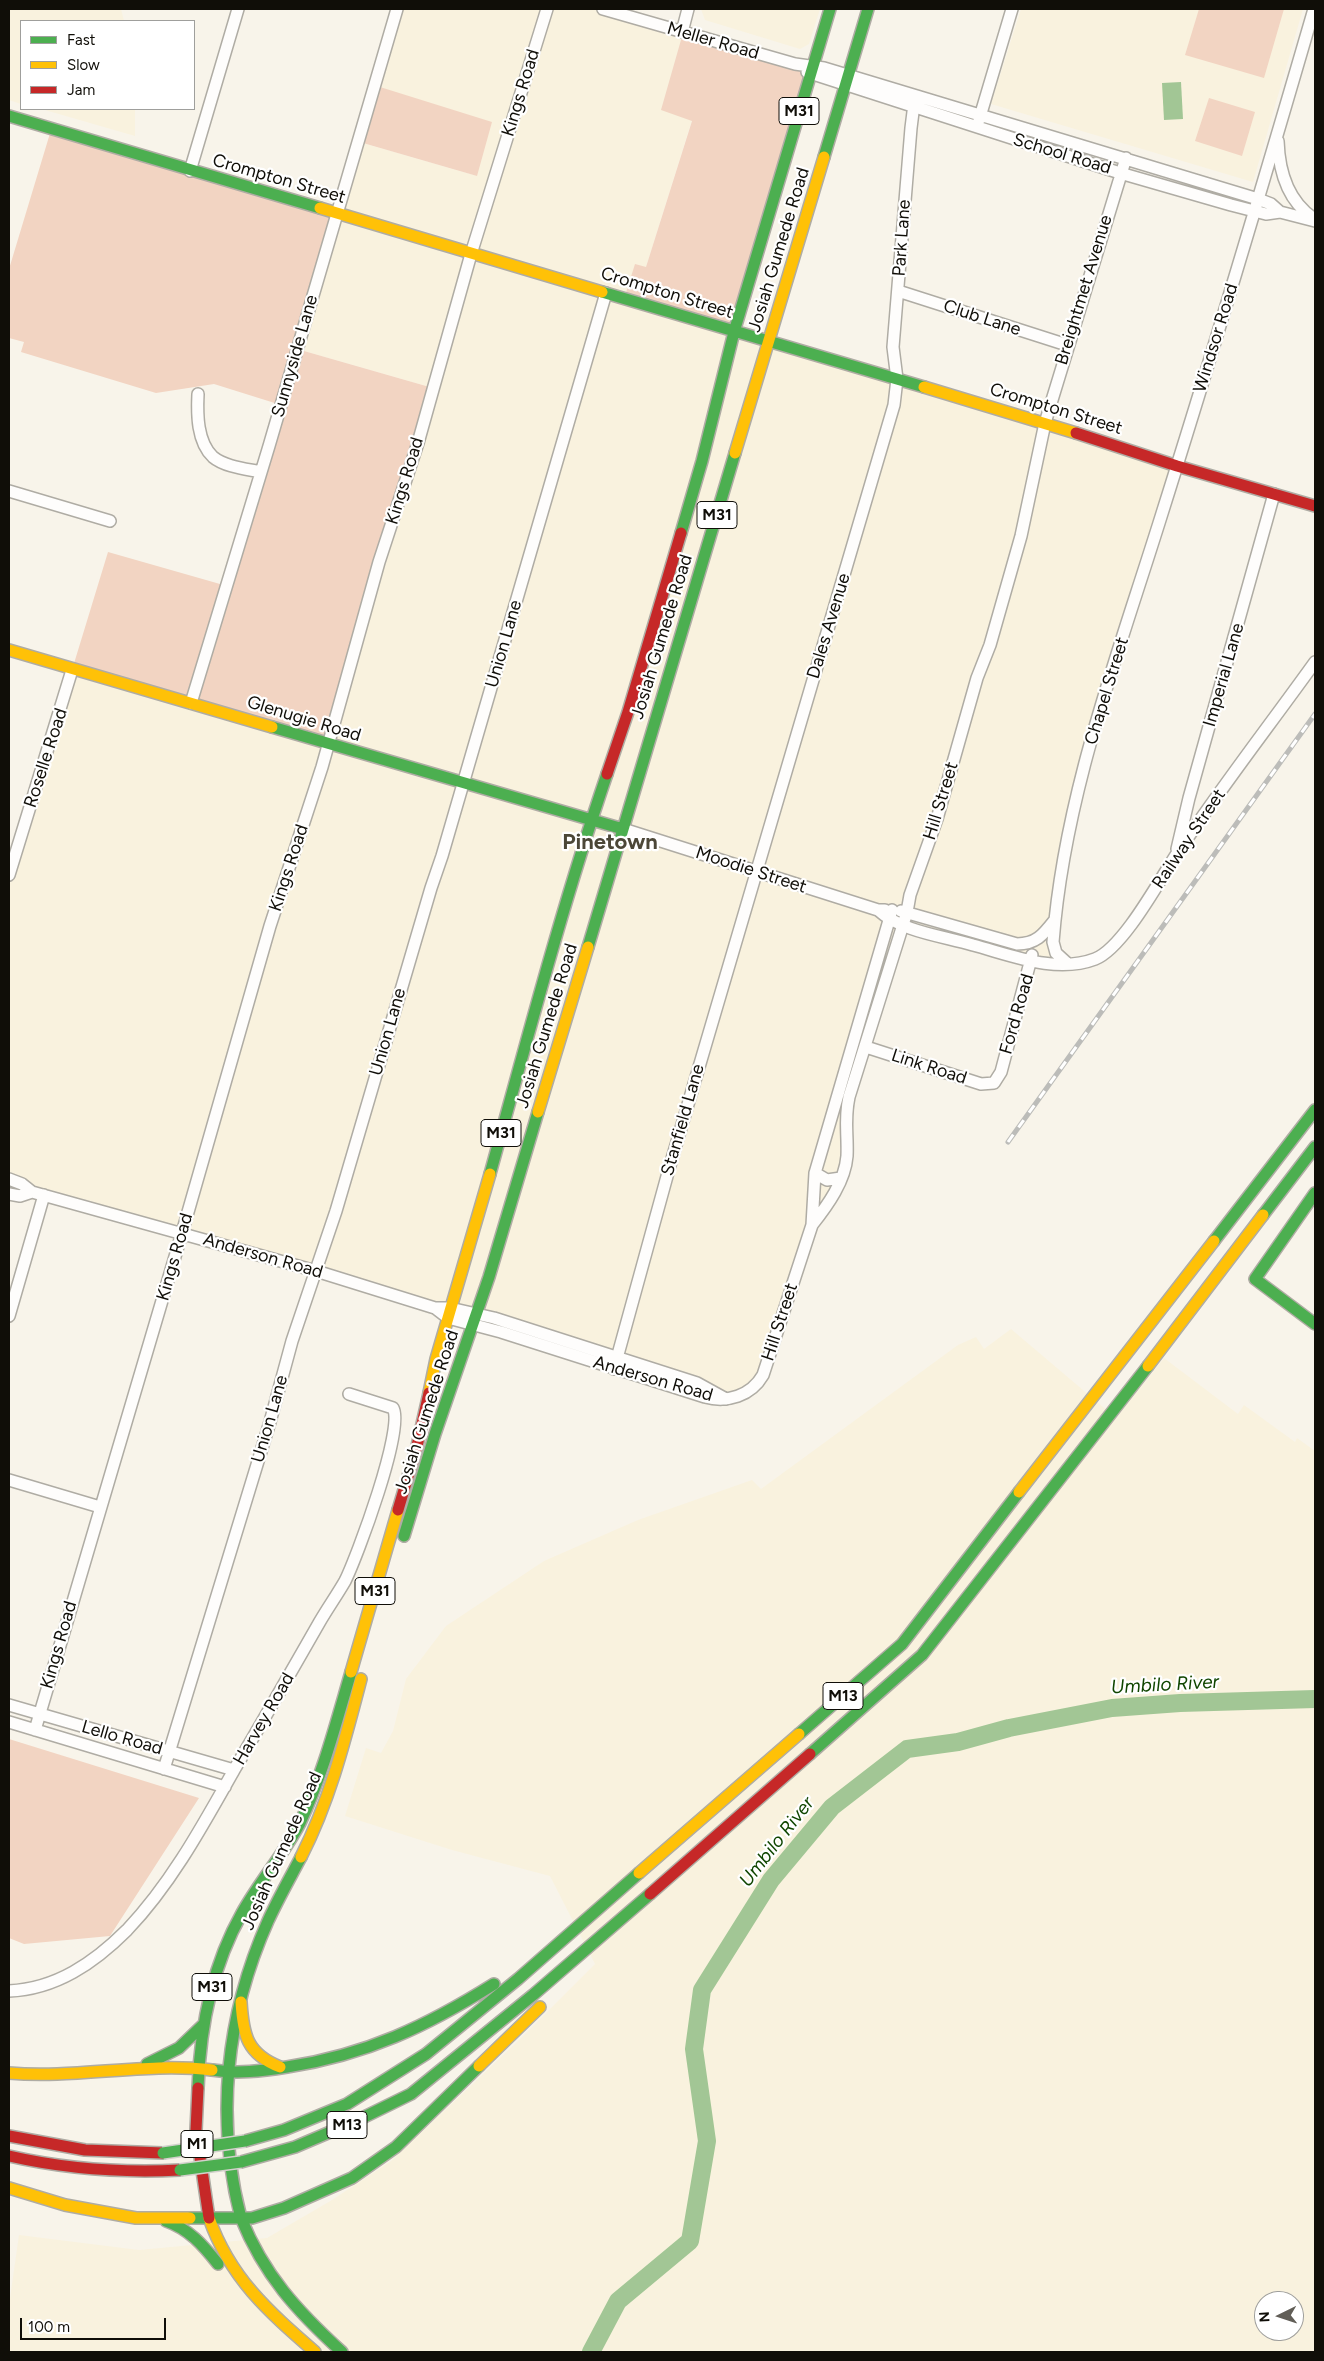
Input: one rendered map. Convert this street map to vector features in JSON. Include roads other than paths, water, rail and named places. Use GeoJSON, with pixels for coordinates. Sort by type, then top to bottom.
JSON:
{"type":"FeatureCollection","features":[{"type":"Feature","properties":{"kind":"main road","name":"Josiah Gumede Road"},"geometry":{"type":"LineString","coordinates":[[198,2068],[210,1994],[227,1941],[243,1911],[299,1824],[326,1758],[417,1446],[436,1358],[590,820],[628,712],[702,461],[734,332],[830,9]]}},
{"type":"Feature","properties":{"kind":"main road","name":"Josiah Gumede Road"},"geometry":{"type":"LineString","coordinates":[[401,1547],[435,1434],[478,1314],[868,9]]}},
{"type":"Feature","properties":{"kind":"main road","name":"Crompton Street"},"geometry":{"type":"LineString","coordinates":[[9,116],[1045,423],[1177,466],[1315,506]]}},
{"type":"Feature","properties":{"kind":"main road","name":"Glenugie Road"},"geometry":{"type":"LineString","coordinates":[[9,650],[328,745],[623,829]]}},
{"type":"Feature","properties":{"kind":"main road","name":"M13"},"geometry":{"type":"LineString","coordinates":[[9,2136],[47,2145],[100,2153],[163,2153],[245,2142],[284,2130],[347,2104],[372,2090],[426,2054],[503,1992],[719,1805],[912,1633],[1315,1110]]}},
{"type":"Feature","properties":{"kind":"main road","name":"M13"},"geometry":{"type":"LineString","coordinates":[[9,2156],[80,2170],[127,2173],[180,2170],[241,2162],[324,2135],[411,2094],[533,1996],[922,1655],[1073,1464],[1315,1147]]}},
{"type":"Feature","properties":{"kind":"main road"},"geometry":{"type":"LineString","coordinates":[[1315,1193],[1255,1279],[1315,1324]]}},
{"type":"Feature","properties":{"kind":"main road"},"geometry":{"type":"LineString","coordinates":[[1271,1255],[1269,1272],[1274,1295]]}},
{"type":"Feature","properties":{"kind":"main road","name":"Josiah Gumede Road"},"geometry":{"type":"LineString","coordinates":[[229,2072],[241,2002],[250,1972],[268,1923],[321,1815],[331,1787],[369,1647],[389,1583]]}},
{"type":"Feature","properties":{"kind":"main road"},"geometry":{"type":"LineString","coordinates":[[9,2073],[60,2074],[120,2069],[198,2068],[229,2072],[306,2064],[358,2054],[405,2036],[432,2023],[519,1968],[719,1805]]}},
{"type":"Feature","properties":{"kind":"main road"},"geometry":{"type":"LineString","coordinates":[[565,1983],[643,1912],[684,1865]]}},
{"type":"Feature","properties":{"kind":"main road"},"geometry":{"type":"LineString","coordinates":[[9,2188],[86,2210],[121,2216],[157,2219],[252,2218],[284,2208],[352,2178],[396,2147],[551,1996]]}},
{"type":"Feature","properties":{"kind":"main road"},"geometry":{"type":"LineString","coordinates":[[241,2002],[244,2034],[248,2044],[261,2058],[270,2064],[280,2067]]}},
{"type":"Feature","properties":{"kind":"main road"},"geometry":{"type":"LineString","coordinates":[[120,2069],[163,2059],[188,2043],[204,2024]]}},
{"type":"Feature","properties":{"kind":"main road","name":"M1"},"geometry":{"type":"LineString","coordinates":[[198,2068],[196,2130],[198,2160],[209,2218],[226,2262],[264,2308],[315,2352]]}},
{"type":"Feature","properties":{"kind":"main road","name":"M1"},"geometry":{"type":"LineString","coordinates":[[229,2072],[228,2148],[234,2194],[241,2218],[262,2266],[284,2297],[342,2352]]}},
{"type":"Feature","properties":{"kind":"main road"},"geometry":{"type":"LineString","coordinates":[[262,2266],[259,2252],[261,2230],[269,2219],[284,2208]]}},
{"type":"Feature","properties":{"kind":"main road"},"geometry":{"type":"LineString","coordinates":[[157,2219],[188,2230],[221,2267],[250,2292]]}},
{"type":"Feature","properties":{"kind":"street"},"geometry":{"type":"LineString","coordinates":[[190,171],[238,9]]}},
{"type":"Feature","properties":{"kind":"street","name":"Sunnyside Lane"},"geometry":{"type":"LineString","coordinates":[[191,703],[397,9]]}},
{"type":"Feature","properties":{"kind":"street","name":"Kings Road"},"geometry":{"type":"LineString","coordinates":[[35,1730],[182,1233],[267,935],[328,745],[379,562],[401,498],[448,342],[471,254],[547,9]]}},
{"type":"Feature","properties":{"kind":"street","name":"Meller Road"},"geometry":{"type":"LineString","coordinates":[[603,9],[795,64],[847,81]]}},
{"type":"Feature","properties":{"kind":"street"},"geometry":{"type":"LineString","coordinates":[[682,32],[688,9]]}},
{"type":"Feature","properties":{"kind":"street"},"geometry":{"type":"LineString","coordinates":[[976,127],[1012,9]]}},
{"type":"Feature","properties":{"kind":"street","name":"Windsor Road"},"geometry":{"type":"LineString","coordinates":[[1177,466],[1314,9]]}},
{"type":"Feature","properties":{"kind":"street","name":"School Road"},"geometry":{"type":"LineString","coordinates":[[847,81],[914,100],[981,115],[1126,158],[1258,199],[1271,204],[1280,212]]}},
{"type":"Feature","properties":{"kind":"street","name":"School Road"},"geometry":{"type":"LineString","coordinates":[[914,100],[976,127],[1120,173],[1266,214],[1280,212],[1315,221]]}},
{"type":"Feature","properties":{"kind":"street","name":"Park Lane"},"geometry":{"type":"LineString","coordinates":[[896,379],[893,347],[914,100]]}},
{"type":"Feature","properties":{"kind":"street"},"geometry":{"type":"LineString","coordinates":[[1278,132],[1283,177],[1296,203],[1315,221]]}},
{"type":"Feature","properties":{"kind":"street","name":"Breightmet Avenue"},"geometry":{"type":"LineString","coordinates":[[1045,423],[1067,345],[1126,158]]}},
{"type":"Feature","properties":{"kind":"street","name":"Club Lane"},"geometry":{"type":"LineString","coordinates":[[898,291],[1067,345]]}},
{"type":"Feature","properties":{"kind":"street","name":"Union Lane"},"geometry":{"type":"LineString","coordinates":[[164,1769],[171,1752],[270,1422],[292,1342],[316,1271],[464,784],[606,293]]}},
{"type":"Feature","properties":{"kind":"street","name":"Dales Avenue"},"geometry":{"type":"LineString","coordinates":[[756,872],[894,405],[896,379]]}},
{"type":"Feature","properties":{"kind":"street"},"geometry":{"type":"LineString","coordinates":[[198,394],[198,424],[213,457],[230,464],[261,472]]}},
{"type":"Feature","properties":{"kind":"street","name":"Hill Street"},"geometry":{"type":"LineString","coordinates":[[812,1225],[830,1201],[841,1178],[847,1156],[845,1115],[907,912],[910,895],[946,788],[964,720],[990,645],[1021,536],[1045,423]]}},
{"type":"Feature","properties":{"kind":"street","name":"Chapel Street"},"geometry":{"type":"LineString","coordinates":[[1068,964],[1059,957],[1054,948],[1054,920],[1070,819],[1108,684],[1177,466]]}},
{"type":"Feature","properties":{"kind":"street"},"geometry":{"type":"LineString","coordinates":[[9,491],[110,521]]}},
{"type":"Feature","properties":{"kind":"street","name":"Imperial Lane"},"geometry":{"type":"LineString","coordinates":[[1175,856],[1189,798],[1274,494]]}},
{"type":"Feature","properties":{"kind":"street","name":"Railway Street"},"geometry":{"type":"LineString","coordinates":[[1032,961],[1068,964],[1097,958],[1111,947],[1129,927],[1175,856],[1315,662]]}},
{"type":"Feature","properties":{"kind":"street","name":"Roselle Road"},"geometry":{"type":"LineString","coordinates":[[9,874],[72,670]]}},
{"type":"Feature","properties":{"kind":"street","name":"Moodie Street"},"geometry":{"type":"LineString","coordinates":[[623,829],[890,915]]}},
{"type":"Feature","properties":{"kind":"street","name":"Stanfield Lane"},"geometry":{"type":"LineString","coordinates":[[616,1364],[664,1187],[756,872]]}},
{"type":"Feature","properties":{"kind":"street"},"geometry":{"type":"LineString","coordinates":[[890,915],[907,912],[1011,942],[1032,943],[1045,933],[1054,920]]}},
{"type":"Feature","properties":{"kind":"street"},"geometry":{"type":"LineString","coordinates":[[890,915],[903,924],[1032,961]]}},
{"type":"Feature","properties":{"kind":"street","name":"Hill Street"},"geometry":{"type":"LineString","coordinates":[[726,1399],[737,1397],[754,1388],[763,1375],[812,1225],[816,1173],[890,915]]}},
{"type":"Feature","properties":{"kind":"street","name":"Ford Road"},"geometry":{"type":"LineString","coordinates":[[994,1083],[1001,1072],[1032,961],[1032,943]]}},
{"type":"Feature","properties":{"kind":"street","name":"Link Road"},"geometry":{"type":"LineString","coordinates":[[866,1047],[981,1084],[994,1083]]}},
{"type":"Feature","properties":{"kind":"street"},"geometry":{"type":"LineString","coordinates":[[816,1173],[827,1180],[841,1178]]}},
{"type":"Feature","properties":{"kind":"street","name":"Anderson Road"},"geometry":{"type":"LineString","coordinates":[[9,1179],[22,1184],[32,1192],[316,1271],[435,1308],[473,1326],[616,1364]]}},
{"type":"Feature","properties":{"kind":"street","name":"Anderson Road"},"geometry":{"type":"LineString","coordinates":[[9,1194],[20,1196],[32,1192]]}},
{"type":"Feature","properties":{"kind":"street"},"geometry":{"type":"LineString","coordinates":[[9,1316],[44,1195]]}},
{"type":"Feature","properties":{"kind":"street","name":"Anderson Road"},"geometry":{"type":"LineString","coordinates":[[449,1313],[478,1314],[705,1397],[726,1399]]}},
{"type":"Feature","properties":{"kind":"street","name":"Harvey Road"},"geometry":{"type":"LineString","coordinates":[[9,1990],[37,1988],[64,1978],[105,1950],[132,1924],[168,1878],[225,1787],[345,1580],[382,1481],[396,1420],[395,1412],[386,1405],[349,1394]]}},
{"type":"Feature","properties":{"kind":"street"},"geometry":{"type":"LineString","coordinates":[[9,1480],[100,1507]]}},
{"type":"Feature","properties":{"kind":"street","name":"Lello Road"},"geometry":{"type":"LineString","coordinates":[[9,1705],[234,1770]]}},
{"type":"Feature","properties":{"kind":"street","name":"Lello Road"},"geometry":{"type":"LineString","coordinates":[[9,1722],[225,1787]]}},
{"type":"Feature","properties":{"kind":"waterway","name":"Umbilo River"},"geometry":{"type":"LineString","coordinates":[[591,2352],[618,2301],[690,2241],[707,2141],[694,2049],[702,1990],[771,1880],[832,1807],[907,1749],[958,1742],[1009,1728],[1112,1708],[1180,1703],[1315,1699]]}},
{"type":"Feature","properties":{"kind":"railway"},"geometry":{"type":"LineString","coordinates":[[1008,1142],[1315,714]]}},
{"type":"Feature","properties":{"kind":"district","name":"Pinetown"},"geometry":{"type":"Point","coordinates":[610,843]}}]}
